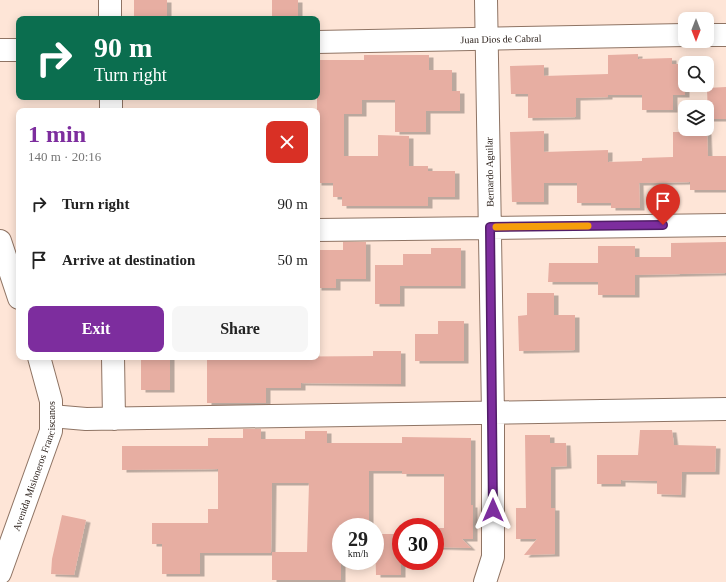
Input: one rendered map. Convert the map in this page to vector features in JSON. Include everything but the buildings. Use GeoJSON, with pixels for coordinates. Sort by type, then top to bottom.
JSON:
{"type":"FeatureCollection","features":[{"type":"Feature","properties":{"kind":"street"},"geometry":{"type":"LineString","coordinates":[[110,0],[110,16]]}},
{"type":"Feature","properties":{"kind":"street","name":"Bernardo Aguilar"},"geometry":{"type":"LineString","coordinates":[[485,582],[493,557],[493,414],[486,0]]}},
{"type":"Feature","properties":{"kind":"street","name":"Juan Dios de Cabral"},"geometry":{"type":"LineString","coordinates":[[320,42],[678,35]]}},
{"type":"Feature","properties":{"kind":"street"},"geometry":{"type":"LineString","coordinates":[[714,35],[726,35]]}},
{"type":"Feature","properties":{"kind":"street"},"geometry":{"type":"LineString","coordinates":[[0,50],[16,50]]}},
{"type":"Feature","properties":{"kind":"street"},"geometry":{"type":"LineString","coordinates":[[320,230],[726,225]]}},
{"type":"Feature","properties":{"kind":"street"},"geometry":{"type":"LineString","coordinates":[[0,241],[16,289]]}},
{"type":"Feature","properties":{"kind":"street","name":"Avenida Misioneros Franciscanos"},"geometry":{"type":"LineString","coordinates":[[0,573],[51,431],[51,401],[40,360]]}},
{"type":"Feature","properties":{"kind":"street"},"geometry":{"type":"LineString","coordinates":[[114,360],[114,419]]}},
{"type":"Feature","properties":{"kind":"street"},"geometry":{"type":"LineString","coordinates":[[51,416],[86,419],[114,419],[726,409]]}},
{"type":"Feature","properties":{"kind":"slow traffic"},"geometry":{"type":"LineString","coordinates":[[496,227],[588,226]]}},
{"type":"Feature","properties":{"kind":"route"},"geometry":{"type":"LineString","coordinates":[[493,510],[490,227],[663,225]]}}]}
